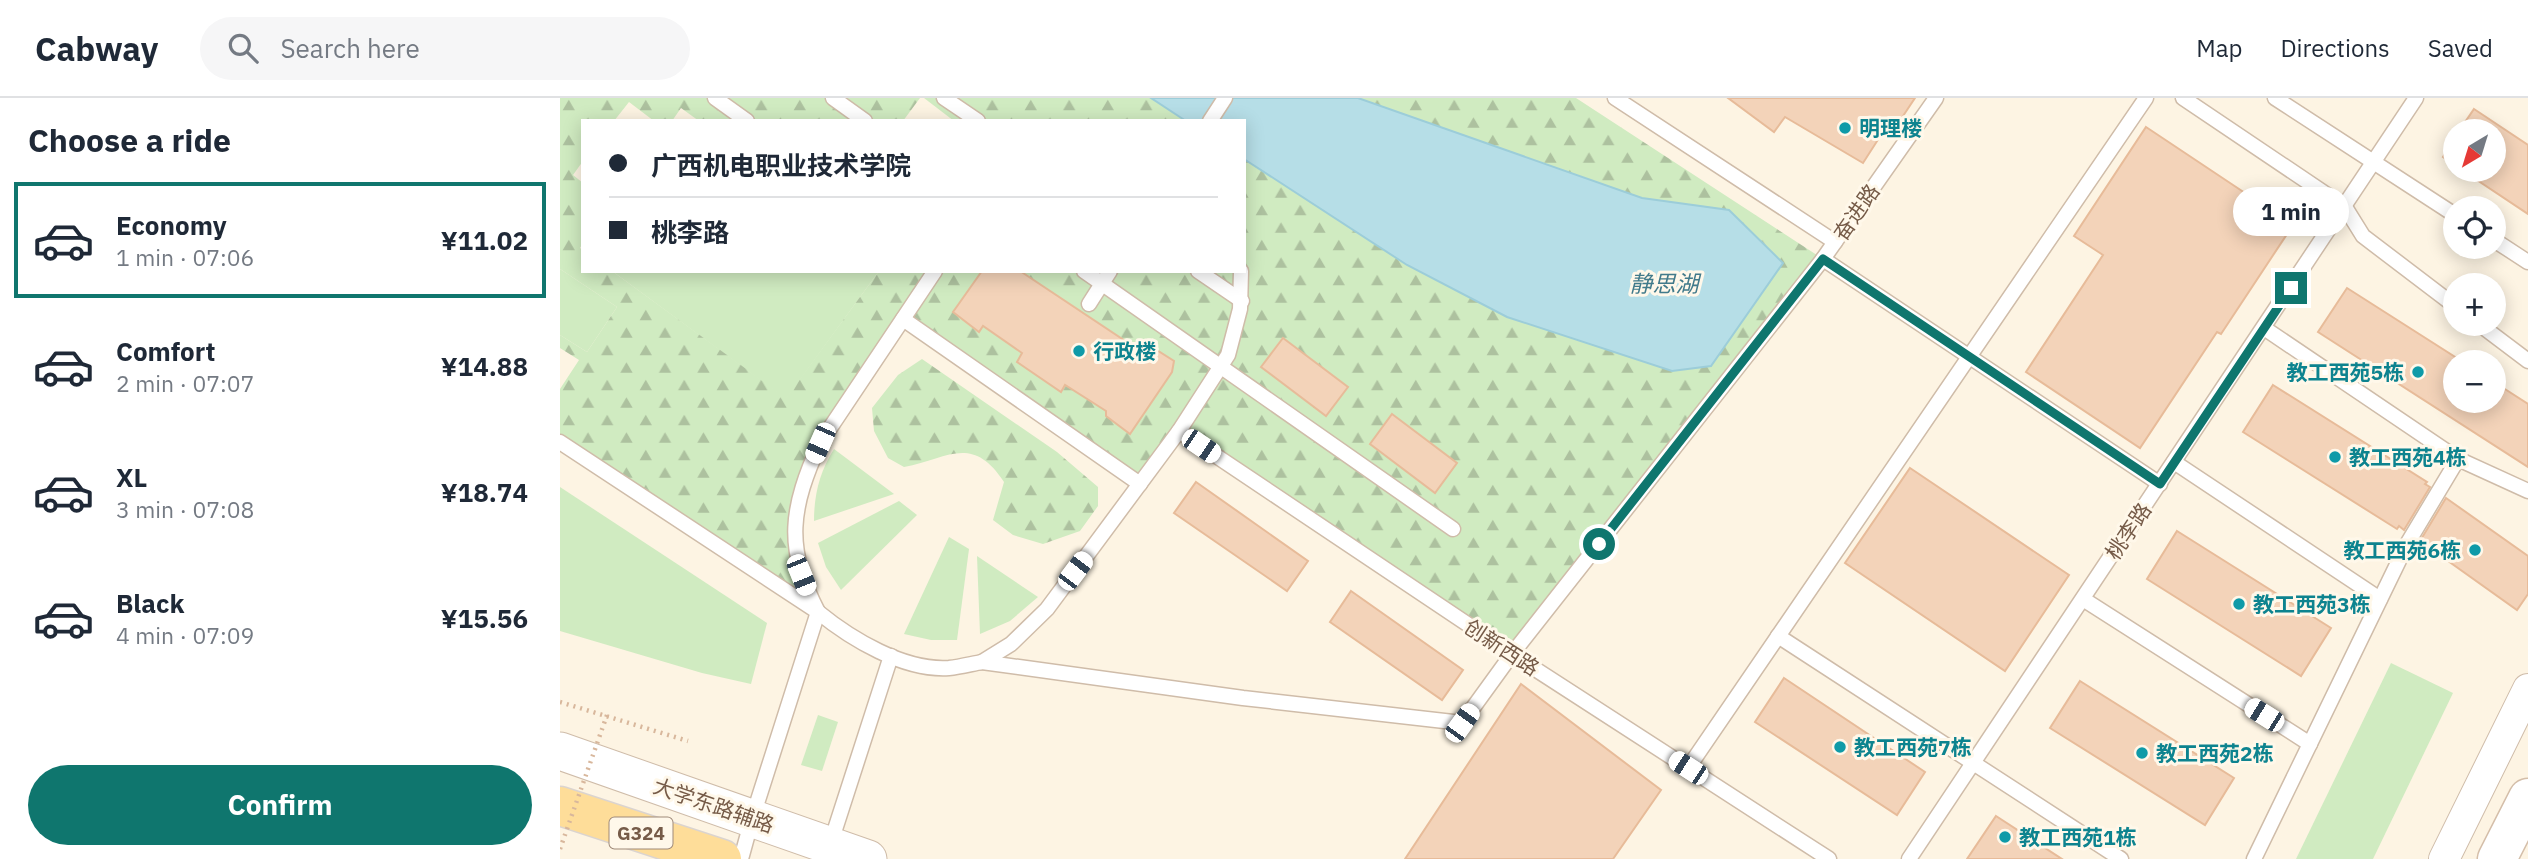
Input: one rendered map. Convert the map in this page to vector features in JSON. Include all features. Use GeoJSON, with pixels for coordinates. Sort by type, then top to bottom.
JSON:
{"type":"FeatureCollection","features":[{"type":"Feature","properties":{"kind":"main road"},"geometry":{"type":"LineString","coordinates":[[2497,859],[2528,798]]}},
{"type":"Feature","properties":{"kind":"main road","name":"G324"},"geometry":{"type":"LineString","coordinates":[[560,806],[722,859]]}},
{"type":"Feature","properties":{"kind":"street"},"geometry":{"type":"LineString","coordinates":[[2444,859],[2528,689]]}},
{"type":"Feature","properties":{"kind":"street","name":"大学东路辅路"},"geometry":{"type":"LineString","coordinates":[[560,751],[752,818],[827,852],[868,859]]}},
{"type":"Feature","properties":{"kind":"lane"},"geometry":{"type":"LineString","coordinates":[[715,98],[744,119]]}},
{"type":"Feature","properties":{"kind":"lane"},"geometry":{"type":"LineString","coordinates":[[833,98],[863,119]]}},
{"type":"Feature","properties":{"kind":"lane"},"geometry":{"type":"LineString","coordinates":[[944,98],[975,119]]}},
{"type":"Feature","properties":{"kind":"lane"},"geometry":{"type":"LineString","coordinates":[[1211,119],[1225,98]]}},
{"type":"Feature","properties":{"kind":"lane"},"geometry":{"type":"LineString","coordinates":[[1615,98],[1835,242]]}},
{"type":"Feature","properties":{"kind":"lane","name":"奋进路"},"geometry":{"type":"LineString","coordinates":[[982,662],[1230,696],[1462,723],[1512,654],[1823,259],[1936,98]]}},
{"type":"Feature","properties":{"kind":"lane"},"geometry":{"type":"LineString","coordinates":[[1688,768],[2146,98]]}},
{"type":"Feature","properties":{"kind":"lane"},"geometry":{"type":"LineString","coordinates":[[2183,98],[2345,207],[2363,236],[2443,297]]}},
{"type":"Feature","properties":{"kind":"lane"},"geometry":{"type":"LineString","coordinates":[[2275,98],[2443,207]]}},
{"type":"Feature","properties":{"kind":"lane","name":"桃李路"},"geometry":{"type":"LineString","coordinates":[[1909,859],[2416,98]]}},
{"type":"Feature","properties":{"kind":"lane"},"geometry":{"type":"LineString","coordinates":[[2506,248],[2528,262]]}},
{"type":"Feature","properties":{"kind":"lane"},"geometry":{"type":"LineString","coordinates":[[1823,259],[2160,484]]}},
{"type":"Feature","properties":{"kind":"lane"},"geometry":{"type":"LineString","coordinates":[[741,859],[818,612],[796,558],[797,503],[806,473],[820,443],[934,273]]}},
{"type":"Feature","properties":{"kind":"lane"},"geometry":{"type":"LineString","coordinates":[[1201,273],[1242,301]]}},
{"type":"Feature","properties":{"kind":"lane"},"geometry":{"type":"LineString","coordinates":[[560,442],[818,612],[856,640],[891,656],[934,667],[950,668],[982,662],[1028,631],[1047,609],[1179,432],[1228,355],[1242,301],[1241,273]]}},
{"type":"Feature","properties":{"kind":"lane"},"geometry":{"type":"LineString","coordinates":[[1089,304],[1106,277],[1221,366],[1453,529]]}},
{"type":"Feature","properties":{"kind":"lane"},"geometry":{"type":"LineString","coordinates":[[903,319],[1140,484]]}},
{"type":"Feature","properties":{"kind":"lane"},"geometry":{"type":"LineString","coordinates":[[2264,328],[2458,459],[2528,491]]}},
{"type":"Feature","properties":{"kind":"lane"},"geometry":{"type":"LineString","coordinates":[[2495,336],[2528,361]]}},
{"type":"Feature","properties":{"kind":"lane","name":"创新西路"},"geometry":{"type":"LineString","coordinates":[[1179,432],[1512,654],[1829,859]]}},
{"type":"Feature","properties":{"kind":"lane"},"geometry":{"type":"LineString","coordinates":[[2254,859],[2407,544],[2458,459]]}},
{"type":"Feature","properties":{"kind":"lane"},"geometry":{"type":"LineString","coordinates":[[2174,462],[2380,599]]}},
{"type":"Feature","properties":{"kind":"lane"},"geometry":{"type":"LineString","coordinates":[[2082,599],[2310,744]]}},
{"type":"Feature","properties":{"kind":"lane"},"geometry":{"type":"LineString","coordinates":[[1778,636],[2121,859]]}},
{"type":"Feature","properties":{"kind":"lane"},"geometry":{"type":"LineString","coordinates":[[827,852],[891,656]]}},
{"type":"Feature","properties":{"kind":"path"},"geometry":{"type":"LineString","coordinates":[[560,702],[688,741]]}},
{"type":"Feature","properties":{"kind":"path"},"geometry":{"type":"LineString","coordinates":[[560,849],[607,715]]}},
{"type":"Feature","properties":{"kind":"green space"},"geometry":{"type":"Polygon","coordinates":[[[560,98],[920,98],[904,119],[696,119],[681,108],[673,119],[651,119],[629,102],[616,119],[581,119],[581,164],[573,175],[581,181],[581,273],[615,273],[786,398],[878,273],[981,273],[953,312],[978,332],[983,326],[1022,353],[1017,362],[1061,392],[1065,385],[1106,411],[1106,416],[1130,434],[1172,372],[1174,361],[1155,349],[1145,354],[1022,273],[1246,273],[1246,160],[1407,265],[1729,210],[1642,198],[1358,98],[1576,98],[1823,259],[1512,654],[1179,432],[1140,484],[903,319],[820,443],[795,535],[818,612],[560,442],[560,389],[579,360],[560,348],[560,335],[587,352],[617,307],[560,269],[560,98]],[[1282,338],[1261,367],[1326,416],[1283,338],[1282,338]]]}},
{"type":"Feature","properties":{"kind":"green space"},"geometry":{"type":"Polygon","coordinates":[[[924,98],[1151,98],[1183,119],[951,119],[924,98]]]}},
{"type":"Feature","properties":{"kind":"green space"},"geometry":{"type":"Polygon","coordinates":[[[560,269],[617,307],[587,352],[560,335],[560,269]]]}},
{"type":"Feature","properties":{"kind":"green space"},"geometry":{"type":"Polygon","coordinates":[[[615,273],[878,273],[786,399],[615,273]]]}},
{"type":"Feature","properties":{"kind":"green space"},"geometry":{"type":"Polygon","coordinates":[[[922,359],[1057,452],[1098,487],[1098,506],[1080,531],[1043,544],[1013,535],[993,520],[1004,482],[981,458],[958,453],[904,467],[888,458],[874,431],[872,408],[898,375],[922,359]]]}},
{"type":"Feature","properties":{"kind":"green space"},"geometry":{"type":"Polygon","coordinates":[[[834,449],[894,494],[814,521],[819,483],[834,449]]]}},
{"type":"Feature","properties":{"kind":"green space"},"geometry":{"type":"Polygon","coordinates":[[[560,487],[767,623],[751,684],[702,673],[560,631],[560,487]]]}},
{"type":"Feature","properties":{"kind":"green space"},"geometry":{"type":"Polygon","coordinates":[[[899,501],[917,515],[841,590],[826,567],[818,543],[899,501]]]}},
{"type":"Feature","properties":{"kind":"green space"},"geometry":{"type":"Polygon","coordinates":[[[949,537],[969,549],[957,640],[931,640],[904,634],[949,537]]]}},
{"type":"Feature","properties":{"kind":"green space"},"geometry":{"type":"Polygon","coordinates":[[[977,556],[1038,597],[1010,621],[980,634],[977,556]]]}},
{"type":"Feature","properties":{"kind":"green space"},"geometry":{"type":"Polygon","coordinates":[[[2391,663],[2453,693],[2373,859],[2296,859],[2391,663]]]}},
{"type":"Feature","properties":{"kind":"green space"},"geometry":{"type":"Polygon","coordinates":[[[818,715],[838,722],[822,771],[801,765],[818,715]]]}},
{"type":"Feature","properties":{"kind":"water","name":"静思湖"},"geometry":{"type":"Polygon","coordinates":[[[1151,98],[1358,98],[1642,198],[1729,210],[1783,263],[1711,366],[1672,371],[1507,317],[1407,265],[1246,160],[1246,119],[1183,119],[1151,98]]]}},
{"type":"Feature","properties":{"kind":"building","name":"明理楼"},"geometry":{"type":"Polygon","coordinates":[[[1728,98],[1915,98],[1897,125],[1890,121],[1863,163],[1785,117],[1774,132],[1728,98]]]}},
{"type":"Feature","properties":{"kind":"building"},"geometry":{"type":"Polygon","coordinates":[[[2474,109],[2489,119],[2467,119],[2474,109]]]}},
{"type":"Feature","properties":{"kind":"building"},"geometry":{"type":"Polygon","coordinates":[[[2146,127],[2293,225],[2221,334],[2217,332],[2140,448],[2026,372],[2103,255],[2074,236],[2146,127]]]}},
{"type":"Feature","properties":{"kind":"building"},"geometry":{"type":"Polygon","coordinates":[[[2506,130],[2528,145],[2528,214],[2506,199],[2506,196],[2501,196],[2480,182],[2506,182],[2506,130]]]}},
{"type":"Feature","properties":{"kind":"building","name":"行政楼"},"geometry":{"type":"Polygon","coordinates":[[[981,273],[1023,273],[1145,354],[1155,349],[1174,361],[1172,372],[1130,434],[1106,416],[1106,411],[1065,385],[1061,392],[1017,362],[1022,353],[983,326],[979,332],[953,312],[981,273]]]}},
{"type":"Feature","properties":{"kind":"building","name":"教工西苑5栋"},"geometry":{"type":"Polygon","coordinates":[[[2347,288],[2444,350],[2443,412],[2318,332],[2347,288]]]}},
{"type":"Feature","properties":{"kind":"building"},"geometry":{"type":"Polygon","coordinates":[[[1283,338],[1348,387],[1326,416],[1261,367],[1283,338]]]}},
{"type":"Feature","properties":{"kind":"building","name":"教工西苑4栋"},"geometry":{"type":"Polygon","coordinates":[[[2273,385],[2427,482],[2425,484],[2430,487],[2404,530],[2399,526],[2397,529],[2243,432],[2273,385]]]}},
{"type":"Feature","properties":{"kind":"building","name":"教工西苑5栋"},"geometry":{"type":"Polygon","coordinates":[[[2506,390],[2528,404],[2528,467],[2444,413],[2506,413],[2506,390]]]}},
{"type":"Feature","properties":{"kind":"building"},"geometry":{"type":"Polygon","coordinates":[[[1392,414],[1457,463],[1435,493],[1370,444],[1392,414]]]}},
{"type":"Feature","properties":{"kind":"building"},"geometry":{"type":"Polygon","coordinates":[[[1910,468],[2069,575],[2005,671],[1845,563],[1910,468]]]}},
{"type":"Feature","properties":{"kind":"building"},"geometry":{"type":"Polygon","coordinates":[[[1196,482],[1308,561],[1287,591],[1174,513],[1196,482]]]}},
{"type":"Feature","properties":{"kind":"building","name":"教工西苑6栋"},"geometry":{"type":"Polygon","coordinates":[[[2446,498],[2528,556],[2528,594],[2517,610],[2420,541],[2446,498]]]}},
{"type":"Feature","properties":{"kind":"building","name":"教工西苑3栋"},"geometry":{"type":"Polygon","coordinates":[[[2177,531],[2331,628],[2301,676],[2147,579],[2177,531]]]}},
{"type":"Feature","properties":{"kind":"building"},"geometry":{"type":"Polygon","coordinates":[[[1351,591],[1463,670],[1442,700],[1330,622],[1351,591]]]}},
{"type":"Feature","properties":{"kind":"building","name":"教工西苑7栋"},"geometry":{"type":"Polygon","coordinates":[[[1784,678],[1925,772],[1897,815],[1755,722],[1784,678]]]}},
{"type":"Feature","properties":{"kind":"building","name":"教工西苑2栋"},"geometry":{"type":"Polygon","coordinates":[[[2080,681],[2234,778],[2205,825],[2050,728],[2080,681]]]}},
{"type":"Feature","properties":{"kind":"building"},"geometry":{"type":"Polygon","coordinates":[[[1521,684],[1661,790],[1613,859],[1405,859],[1521,684]]]}},
{"type":"Feature","properties":{"kind":"building","name":"教工西苑1栋"},"geometry":{"type":"Polygon","coordinates":[[[1996,816],[2062,859],[1967,859],[1996,816]]]}},
{"type":"Feature","properties":{"kind":"place","name":"明理楼"},"geometry":{"type":"Point","coordinates":[1845,128]}},
{"type":"Feature","properties":{"kind":"place","name":"行政楼"},"geometry":{"type":"Point","coordinates":[1079,351]}},
{"type":"Feature","properties":{"kind":"place","name":"教工西苑5栋"},"geometry":{"type":"Point","coordinates":[2418,372]}},
{"type":"Feature","properties":{"kind":"place","name":"教工西苑4栋"},"geometry":{"type":"Point","coordinates":[2335,457]}},
{"type":"Feature","properties":{"kind":"place","name":"教工西苑6栋"},"geometry":{"type":"Point","coordinates":[2475,550]}},
{"type":"Feature","properties":{"kind":"place","name":"教工西苑3栋"},"geometry":{"type":"Point","coordinates":[2239,604]}},
{"type":"Feature","properties":{"kind":"place","name":"教工西苑7栋"},"geometry":{"type":"Point","coordinates":[1840,747]}},
{"type":"Feature","properties":{"kind":"place","name":"教工西苑2栋"},"geometry":{"type":"Point","coordinates":[2142,753]}},
{"type":"Feature","properties":{"kind":"place","name":"教工西苑1栋"},"geometry":{"type":"Point","coordinates":[2005,837]}},
{"type":"Feature","properties":{"kind":"route"},"geometry":{"type":"LineString","coordinates":[[1599,544],[1823,259],[2160,484],[2291,288]]}}]}
